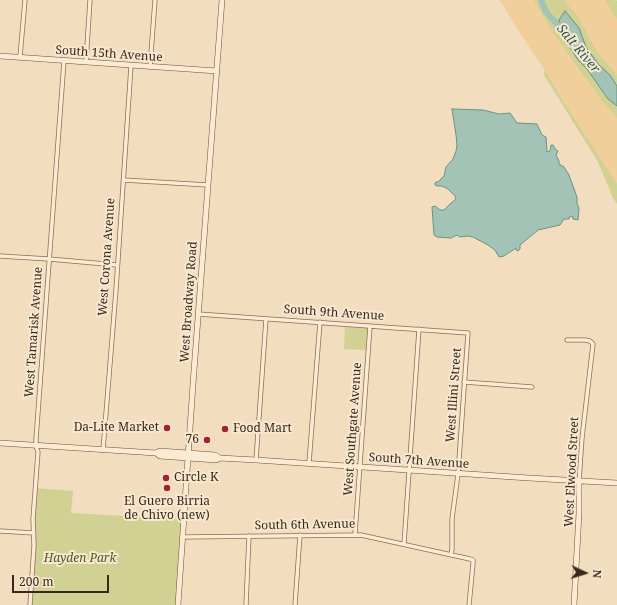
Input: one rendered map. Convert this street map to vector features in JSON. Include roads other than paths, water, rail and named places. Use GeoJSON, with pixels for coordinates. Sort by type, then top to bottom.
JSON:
{"type":"FeatureCollection","features":[{"type":"Feature","properties":{"kind":"main road","name":"West Broadway Road"},"geometry":{"type":"LineString","coordinates":[[178,605],[222,0]]}},
{"type":"Feature","properties":{"kind":"main road","name":"South 15th Avenue"},"geometry":{"type":"LineString","coordinates":[[0,56],[216,71]]}},
{"type":"Feature","properties":{"kind":"main road","name":"South 7th Avenue"},"geometry":{"type":"LineString","coordinates":[[0,443],[156,453],[160,451],[188,456],[215,455],[220,458],[579,482],[617,483]]}},
{"type":"Feature","properties":{"kind":"main road","name":"West Elwood Street"},"geometry":{"type":"LineString","coordinates":[[574,605],[579,512],[579,482]]}},
{"type":"Feature","properties":{"kind":"street"},"geometry":{"type":"LineString","coordinates":[[20,57],[25,0]]}},
{"type":"Feature","properties":{"kind":"street"},"geometry":{"type":"LineString","coordinates":[[86,62],[90,0]]}},
{"type":"Feature","properties":{"kind":"street"},"geometry":{"type":"LineString","coordinates":[[150,67],[155,0]]}},
{"type":"Feature","properties":{"kind":"street","name":"West Tamarisk Avenue"},"geometry":{"type":"LineString","coordinates":[[30,605],[34,546],[33,519],[38,452],[36,446],[37,428],[64,61]]}},
{"type":"Feature","properties":{"kind":"street","name":"West Corona Avenue"},"geometry":{"type":"LineString","coordinates":[[103,450],[116,290],[131,66]]}},
{"type":"Feature","properties":{"kind":"street"},"geometry":{"type":"LineString","coordinates":[[123,180],[208,185]]}},
{"type":"Feature","properties":{"kind":"street"},"geometry":{"type":"LineString","coordinates":[[0,256],[117,264]]}},
{"type":"Feature","properties":{"kind":"street","name":"South 9th Avenue"},"geometry":{"type":"LineString","coordinates":[[198,314],[468,333]]}},
{"type":"Feature","properties":{"kind":"street"},"geometry":{"type":"LineString","coordinates":[[256,460],[266,319]]}},
{"type":"Feature","properties":{"kind":"street"},"geometry":{"type":"LineString","coordinates":[[309,463],[320,322]]}},
{"type":"Feature","properties":{"kind":"street","name":"West Southgate Avenue"},"geometry":{"type":"LineString","coordinates":[[355,534],[370,326]]}},
{"type":"Feature","properties":{"kind":"street"},"geometry":{"type":"LineString","coordinates":[[404,544],[419,329]]}},
{"type":"Feature","properties":{"kind":"street","name":"West Illini Street"},"geometry":{"type":"LineString","coordinates":[[451,555],[452,519],[458,474],[468,333]]}},
{"type":"Feature","properties":{"kind":"street","name":"West Elwood Street"},"geometry":{"type":"LineString","coordinates":[[567,340],[585,340],[590,341],[592,344],[579,482]]}},
{"type":"Feature","properties":{"kind":"street"},"geometry":{"type":"LineString","coordinates":[[464,382],[532,387]]}},
{"type":"Feature","properties":{"kind":"street"},"geometry":{"type":"LineString","coordinates":[[0,531],[34,532]]}},
{"type":"Feature","properties":{"kind":"street","name":"South 6th Avenue"},"geometry":{"type":"LineString","coordinates":[[183,537],[355,534],[451,555],[472,560],[473,564],[469,605]]}},
{"type":"Feature","properties":{"kind":"street"},"geometry":{"type":"LineString","coordinates":[[295,605],[300,535]]}},
{"type":"Feature","properties":{"kind":"street"},"geometry":{"type":"LineString","coordinates":[[246,605],[249,536]]}},
{"type":"Feature","properties":{"kind":"water"},"geometry":{"type":"Polygon","coordinates":[[[565,11],[579,28],[586,47],[599,65],[610,75],[617,86],[617,106],[608,99],[587,69],[578,60],[564,38],[559,20],[565,11]]]}},
{"type":"Feature","properties":{"kind":"water"},"geometry":{"type":"Polygon","coordinates":[[[452,109],[483,110],[499,114],[510,113],[517,123],[537,124],[542,135],[546,137],[547,152],[550,151],[551,145],[553,145],[558,151],[556,155],[559,164],[564,167],[569,175],[577,197],[577,204],[579,208],[578,220],[573,219],[573,217],[570,216],[569,219],[564,219],[560,225],[538,230],[520,245],[520,249],[518,251],[516,248],[504,256],[499,257],[495,250],[473,237],[460,237],[457,235],[451,238],[437,237],[434,235],[432,207],[435,206],[440,210],[444,210],[456,199],[448,189],[435,185],[436,182],[444,176],[446,167],[453,159],[456,151],[457,145],[452,109]]]}},
{"type":"Feature","properties":{"kind":"waterway","name":"Salt River"},"geometry":{"type":"LineString","coordinates":[[541,0],[546,12],[566,34]]}},
{"type":"Feature","properties":{"kind":"place","name":"Da-Lite Market"},"geometry":{"type":"Point","coordinates":[167,428]}},
{"type":"Feature","properties":{"kind":"place","name":"Food Mart"},"geometry":{"type":"Point","coordinates":[225,429]}},
{"type":"Feature","properties":{"kind":"place","name":"76"},"geometry":{"type":"Point","coordinates":[207,440]}},
{"type":"Feature","properties":{"kind":"place","name":"Circle K"},"geometry":{"type":"Point","coordinates":[166,478]}},
{"type":"Feature","properties":{"kind":"place","name":"El Guero Birria de Chivo (new)"},"geometry":{"type":"Point","coordinates":[167,488]}},
{"type":"Feature","properties":{"kind":"park label","name":"Hayden Park"},"geometry":{"type":"Point","coordinates":[80,559]}}]}
